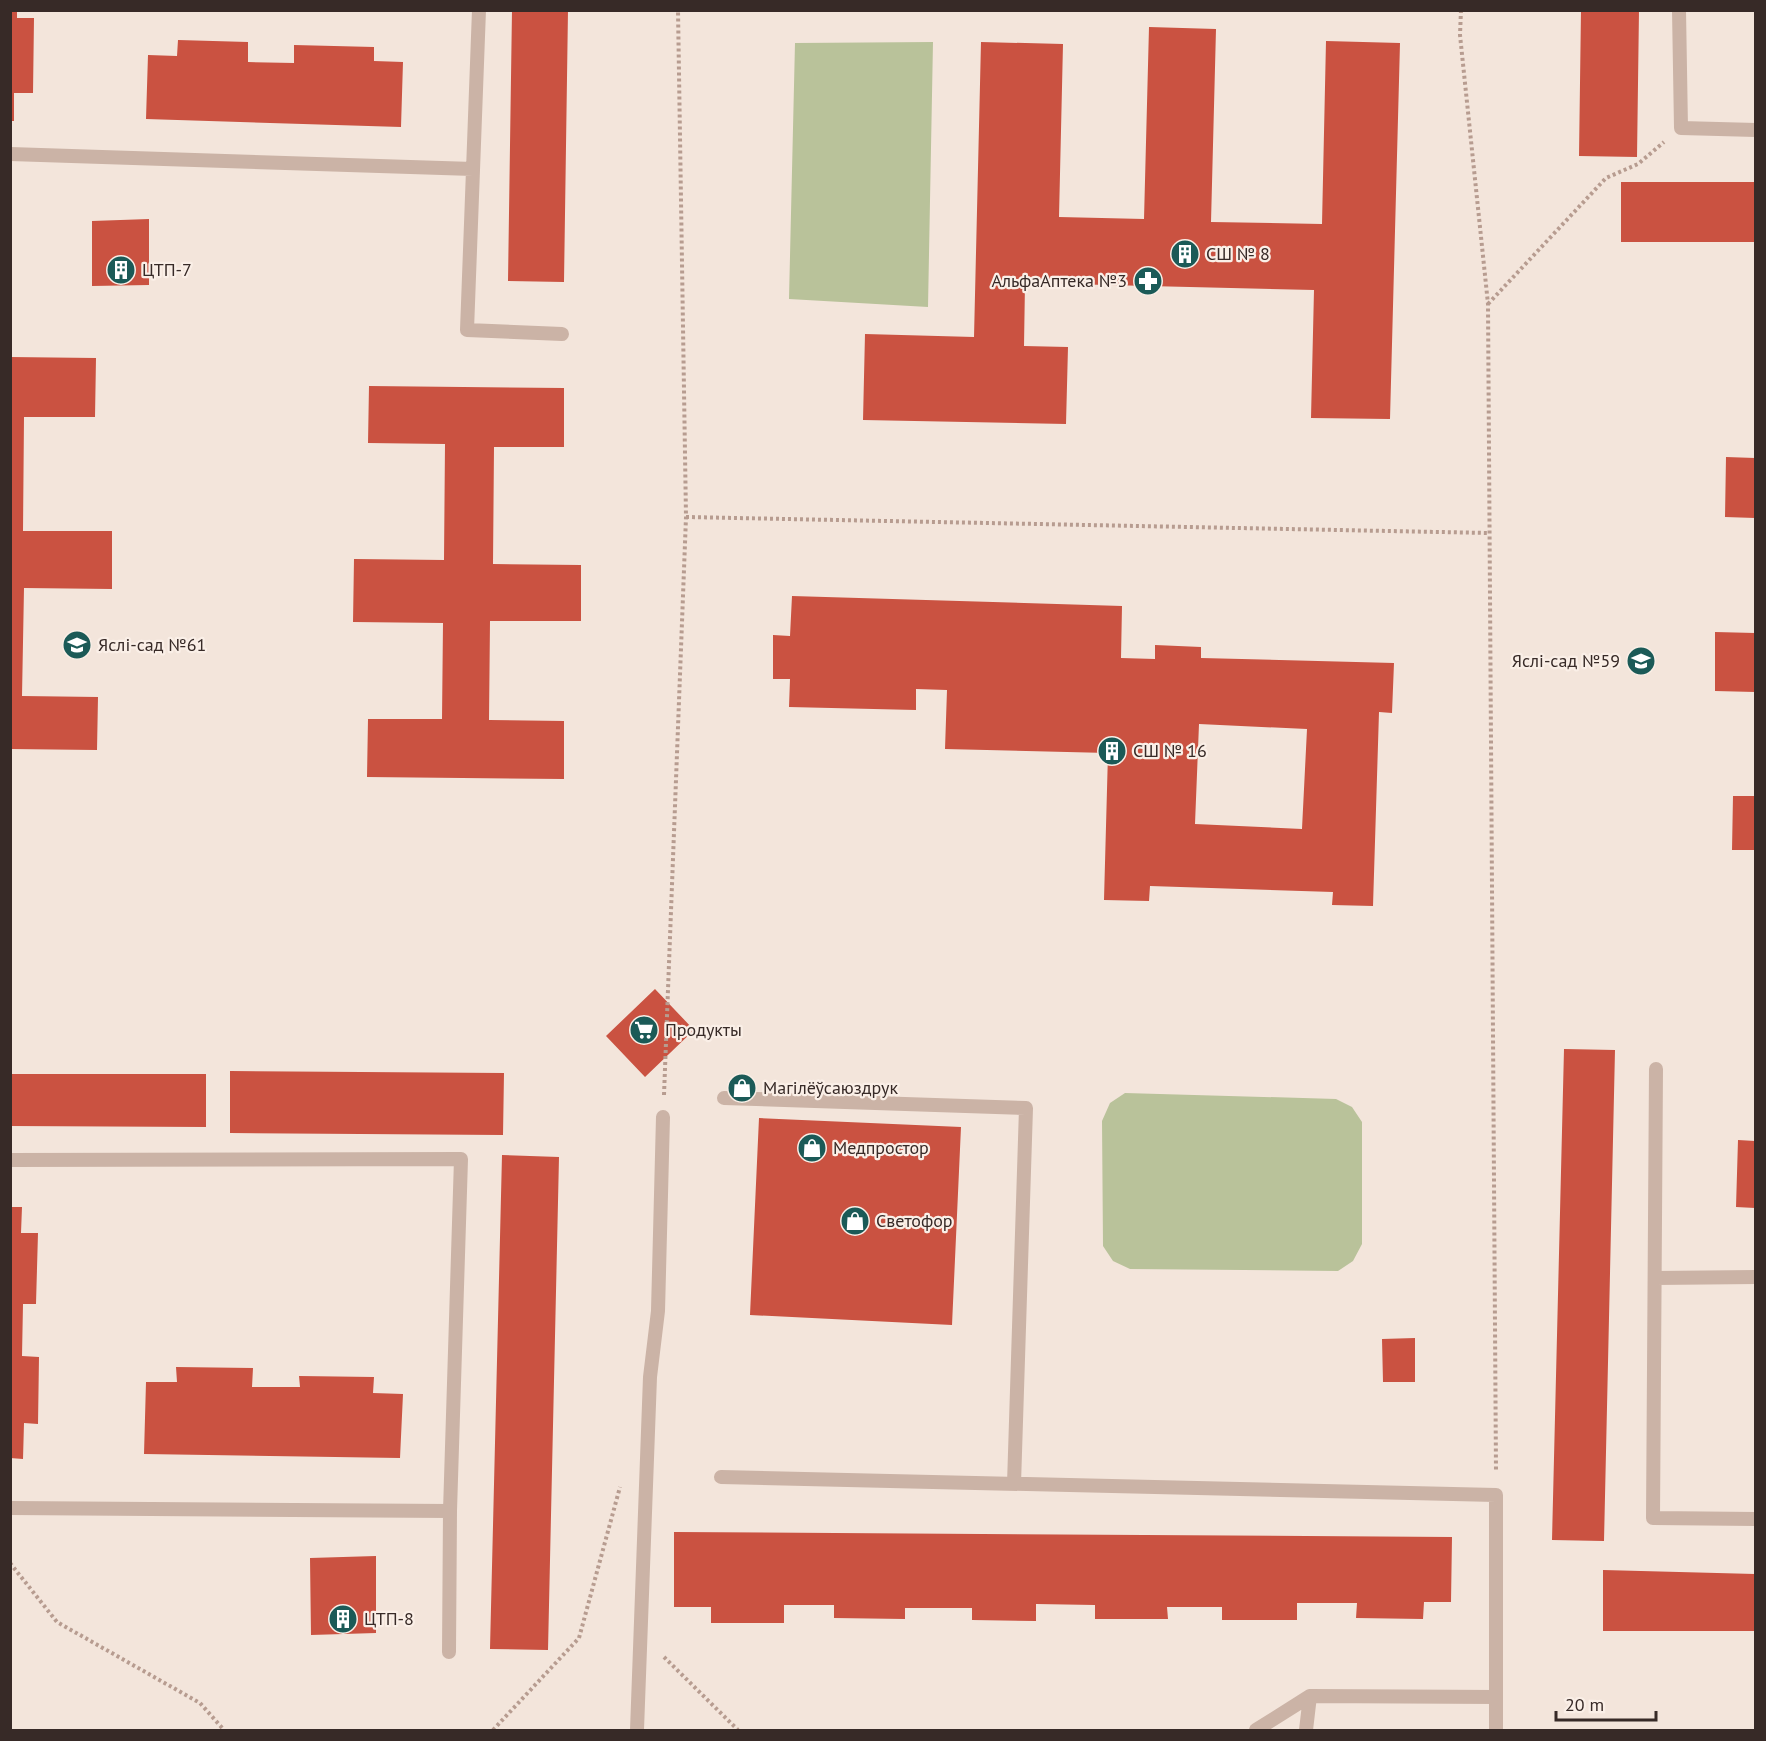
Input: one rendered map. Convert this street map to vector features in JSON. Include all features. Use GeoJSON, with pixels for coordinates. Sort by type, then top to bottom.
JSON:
{"type":"FeatureCollection","features":[{"type":"Feature","properties":{"kind":"lane"},"geometry":{"type":"LineString","coordinates":[[479,10],[467,330],[562,333]]}},
{"type":"Feature","properties":{"kind":"lane"},"geometry":{"type":"LineString","coordinates":[[1679,10],[1681,128],[1755,130]]}},
{"type":"Feature","properties":{"kind":"lane"},"geometry":{"type":"LineString","coordinates":[[10,154],[473,169]]}},
{"type":"Feature","properties":{"kind":"lane"},"geometry":{"type":"LineString","coordinates":[[1656,1069],[1653,1518],[1755,1519]]}},
{"type":"Feature","properties":{"kind":"lane"},"geometry":{"type":"LineString","coordinates":[[724,1098],[1026,1108],[1014,1484]]}},
{"type":"Feature","properties":{"kind":"lane"},"geometry":{"type":"LineString","coordinates":[[637,1731],[650,1377],[658,1311],[663,1117]]}},
{"type":"Feature","properties":{"kind":"lane"},"geometry":{"type":"LineString","coordinates":[[10,1160],[461,1159],[450,1511],[449,1652]]}},
{"type":"Feature","properties":{"kind":"lane"},"geometry":{"type":"LineString","coordinates":[[1654,1278],[1755,1277]]}},
{"type":"Feature","properties":{"kind":"lane"},"geometry":{"type":"LineString","coordinates":[[721,1477],[1496,1495],[1496,1731]]}},
{"type":"Feature","properties":{"kind":"lane"},"geometry":{"type":"LineString","coordinates":[[10,1508],[450,1511]]}},
{"type":"Feature","properties":{"kind":"lane"},"geometry":{"type":"LineString","coordinates":[[1256,1731],[1310,1696],[1496,1697]]}},
{"type":"Feature","properties":{"kind":"lane"},"geometry":{"type":"LineString","coordinates":[[1306,1731],[1310,1696]]}},
{"type":"Feature","properties":{"kind":"path"},"geometry":{"type":"LineString","coordinates":[[663,1117],[686,517],[678,10]]}},
{"type":"Feature","properties":{"kind":"path"},"geometry":{"type":"LineString","coordinates":[[1461,10],[1460,35],[1488,304],[1496,1495]]}},
{"type":"Feature","properties":{"kind":"path"},"geometry":{"type":"LineString","coordinates":[[1488,304],[1606,178],[1638,164],[1681,128]]}},
{"type":"Feature","properties":{"kind":"path"},"geometry":{"type":"LineString","coordinates":[[686,517],[1489,533]]}},
{"type":"Feature","properties":{"kind":"path"},"geometry":{"type":"LineString","coordinates":[[493,1731],[579,1638],[622,1479]]}},
{"type":"Feature","properties":{"kind":"path"},"geometry":{"type":"LineString","coordinates":[[10,1563],[57,1622],[200,1703],[224,1731]]}},
{"type":"Feature","properties":{"kind":"path"},"geometry":{"type":"LineString","coordinates":[[642,1634],[738,1731]]}},
{"type":"Feature","properties":{"kind":"green space"},"geometry":{"type":"Polygon","coordinates":[[[933,42],[928,307],[789,299],[795,43],[933,42]]]}},
{"type":"Feature","properties":{"kind":"green space"},"geometry":{"type":"Polygon","coordinates":[[[1125,1093],[1336,1099],[1352,1107],[1362,1122],[1362,1244],[1353,1261],[1338,1271],[1130,1269],[1113,1261],[1103,1246],[1102,1121],[1110,1103],[1125,1093]]]}},
{"type":"Feature","properties":{"kind":"building"},"geometry":{"type":"Polygon","coordinates":[[[10,10],[17,10],[17,18],[34,18],[33,93],[14,93],[14,121],[10,121],[10,10]]]}},
{"type":"Feature","properties":{"kind":"building"},"geometry":{"type":"Polygon","coordinates":[[[512,10],[568,10],[564,282],[508,281],[512,10]]]}},
{"type":"Feature","properties":{"kind":"building"},"geometry":{"type":"Polygon","coordinates":[[[1581,10],[1639,10],[1637,157],[1579,156],[1581,10]]]}},
{"type":"Feature","properties":{"kind":"building","name":"СШ № 8"},"geometry":{"type":"Polygon","coordinates":[[[1149,27],[1216,29],[1211,222],[1322,224],[1326,41],[1400,43],[1390,419],[1311,418],[1314,290],[1025,283],[1024,346],[1068,347],[1066,424],[863,420],[865,334],[974,337],[981,42],[1063,44],[1059,217],[1144,219],[1149,27]]]}},
{"type":"Feature","properties":{"kind":"building"},"geometry":{"type":"Polygon","coordinates":[[[178,40],[248,42],[248,62],[294,63],[294,45],[374,47],[374,61],[403,62],[401,127],[146,119],[148,55],[177,56],[178,40]]]}},
{"type":"Feature","properties":{"kind":"building"},"geometry":{"type":"Polygon","coordinates":[[[1621,182],[1755,182],[1755,242],[1621,242],[1621,182]]]}},
{"type":"Feature","properties":{"kind":"building"},"geometry":{"type":"Polygon","coordinates":[[[149,219],[149,285],[92,286],[92,221],[149,219]]]}},
{"type":"Feature","properties":{"kind":"building"},"geometry":{"type":"Polygon","coordinates":[[[10,357],[96,358],[95,417],[24,417],[23,531],[112,531],[112,589],[24,588],[22,696],[98,697],[97,750],[10,749],[10,357]]]}},
{"type":"Feature","properties":{"kind":"building"},"geometry":{"type":"Polygon","coordinates":[[[369,386],[564,388],[564,447],[494,447],[493,564],[581,565],[581,621],[490,621],[489,720],[564,721],[564,779],[367,777],[368,719],[442,719],[443,623],[353,622],[354,559],[444,560],[445,444],[368,443],[369,386]]]}},
{"type":"Feature","properties":{"kind":"building"},"geometry":{"type":"Polygon","coordinates":[[[1726,457],[1755,458],[1755,518],[1725,517],[1726,457]]]}},
{"type":"Feature","properties":{"kind":"building","name":"СШ № 16"},"geometry":{"type":"Polygon","coordinates":[[[792,596],[1122,606],[1121,658],[1155,659],[1155,645],[1201,647],[1201,658],[1394,663],[1392,713],[1379,712],[1373,906],[1332,905],[1333,892],[1150,886],[1149,901],[1104,900],[1108,753],[945,749],[947,690],[916,689],[916,710],[789,707],[790,679],[773,679],[773,635],[790,636],[792,596]],[[1199,724],[1195,824],[1302,829],[1307,729],[1199,724]]]}},
{"type":"Feature","properties":{"kind":"building"},"geometry":{"type":"Polygon","coordinates":[[[1715,632],[1755,633],[1755,692],[1715,691],[1715,632]]]}},
{"type":"Feature","properties":{"kind":"building"},"geometry":{"type":"Polygon","coordinates":[[[1733,796],[1755,796],[1755,850],[1732,850],[1733,796]]]}},
{"type":"Feature","properties":{"kind":"building"},"geometry":{"type":"Polygon","coordinates":[[[655,989],[694,1030],[645,1077],[606,1036],[655,989]]]}},
{"type":"Feature","properties":{"kind":"building"},"geometry":{"type":"Polygon","coordinates":[[[1564,1049],[1615,1050],[1604,1541],[1552,1540],[1564,1049]]]}},
{"type":"Feature","properties":{"kind":"building"},"geometry":{"type":"Polygon","coordinates":[[[230,1071],[504,1073],[503,1135],[230,1133],[230,1071]]]}},
{"type":"Feature","properties":{"kind":"building"},"geometry":{"type":"Polygon","coordinates":[[[10,1074],[206,1074],[206,1127],[10,1126],[10,1074]]]}},
{"type":"Feature","properties":{"kind":"building","name":"Светофор"},"geometry":{"type":"Polygon","coordinates":[[[759,1118],[961,1127],[952,1325],[750,1315],[759,1118]]]}},
{"type":"Feature","properties":{"kind":"building"},"geometry":{"type":"Polygon","coordinates":[[[1738,1140],[1755,1141],[1755,1208],[1736,1207],[1738,1140]]]}},
{"type":"Feature","properties":{"kind":"building"},"geometry":{"type":"Polygon","coordinates":[[[502,1155],[559,1157],[548,1650],[490,1649],[502,1155]]]}},
{"type":"Feature","properties":{"kind":"building"},"geometry":{"type":"Polygon","coordinates":[[[10,1207],[22,1207],[21,1233],[38,1233],[36,1304],[23,1304],[22,1356],[39,1357],[38,1424],[24,1423],[23,1459],[10,1458],[10,1207]]]}},
{"type":"Feature","properties":{"kind":"building"},"geometry":{"type":"Polygon","coordinates":[[[1415,1338],[1415,1382],[1383,1382],[1382,1339],[1415,1338]]]}},
{"type":"Feature","properties":{"kind":"building"},"geometry":{"type":"Polygon","coordinates":[[[176,1367],[253,1368],[252,1387],[300,1387],[299,1376],[374,1377],[373,1393],[403,1394],[400,1458],[144,1454],[146,1382],[177,1382],[176,1367]]]}},
{"type":"Feature","properties":{"kind":"building"},"geometry":{"type":"Polygon","coordinates":[[[674,1532],[1452,1537],[1451,1602],[1424,1602],[1423,1619],[1356,1618],[1357,1603],[1297,1603],[1297,1620],[1222,1620],[1222,1607],[1167,1607],[1168,1619],[1095,1619],[1095,1605],[1036,1604],[1036,1621],[972,1620],[972,1608],[905,1608],[905,1619],[834,1618],[834,1605],[784,1605],[784,1623],[711,1623],[711,1607],[674,1607],[674,1532]]]}},
{"type":"Feature","properties":{"kind":"building"},"geometry":{"type":"Polygon","coordinates":[[[376,1556],[376,1633],[311,1635],[310,1558],[376,1556]]]}},
{"type":"Feature","properties":{"kind":"building"},"geometry":{"type":"Polygon","coordinates":[[[1603,1570],[1755,1574],[1755,1631],[1603,1631],[1603,1570]]]}},
{"type":"Feature","properties":{"kind":"place","name":"СШ № 8"},"geometry":{"type":"Point","coordinates":[1185,254]}},
{"type":"Feature","properties":{"kind":"place","name":"ЦТП-7"},"geometry":{"type":"Point","coordinates":[121,270]}},
{"type":"Feature","properties":{"kind":"place","name":"АльфаАптека №3"},"geometry":{"type":"Point","coordinates":[1148,281]}},
{"type":"Feature","properties":{"kind":"place","name":"Яслі-сад №61"},"geometry":{"type":"Point","coordinates":[77,645]}},
{"type":"Feature","properties":{"kind":"place","name":"Яслі-сад №59"},"geometry":{"type":"Point","coordinates":[1641,661]}},
{"type":"Feature","properties":{"kind":"place","name":"СШ № 16"},"geometry":{"type":"Point","coordinates":[1112,751]}},
{"type":"Feature","properties":{"kind":"place","name":"Продукты"},"geometry":{"type":"Point","coordinates":[644,1030]}},
{"type":"Feature","properties":{"kind":"place","name":"Магілёўсаюздрук"},"geometry":{"type":"Point","coordinates":[742,1088]}},
{"type":"Feature","properties":{"kind":"place","name":"Медпростор"},"geometry":{"type":"Point","coordinates":[812,1148]}},
{"type":"Feature","properties":{"kind":"place","name":"Светофор"},"geometry":{"type":"Point","coordinates":[855,1221]}},
{"type":"Feature","properties":{"kind":"place","name":"ЦТП-8"},"geometry":{"type":"Point","coordinates":[343,1619]}}]}
